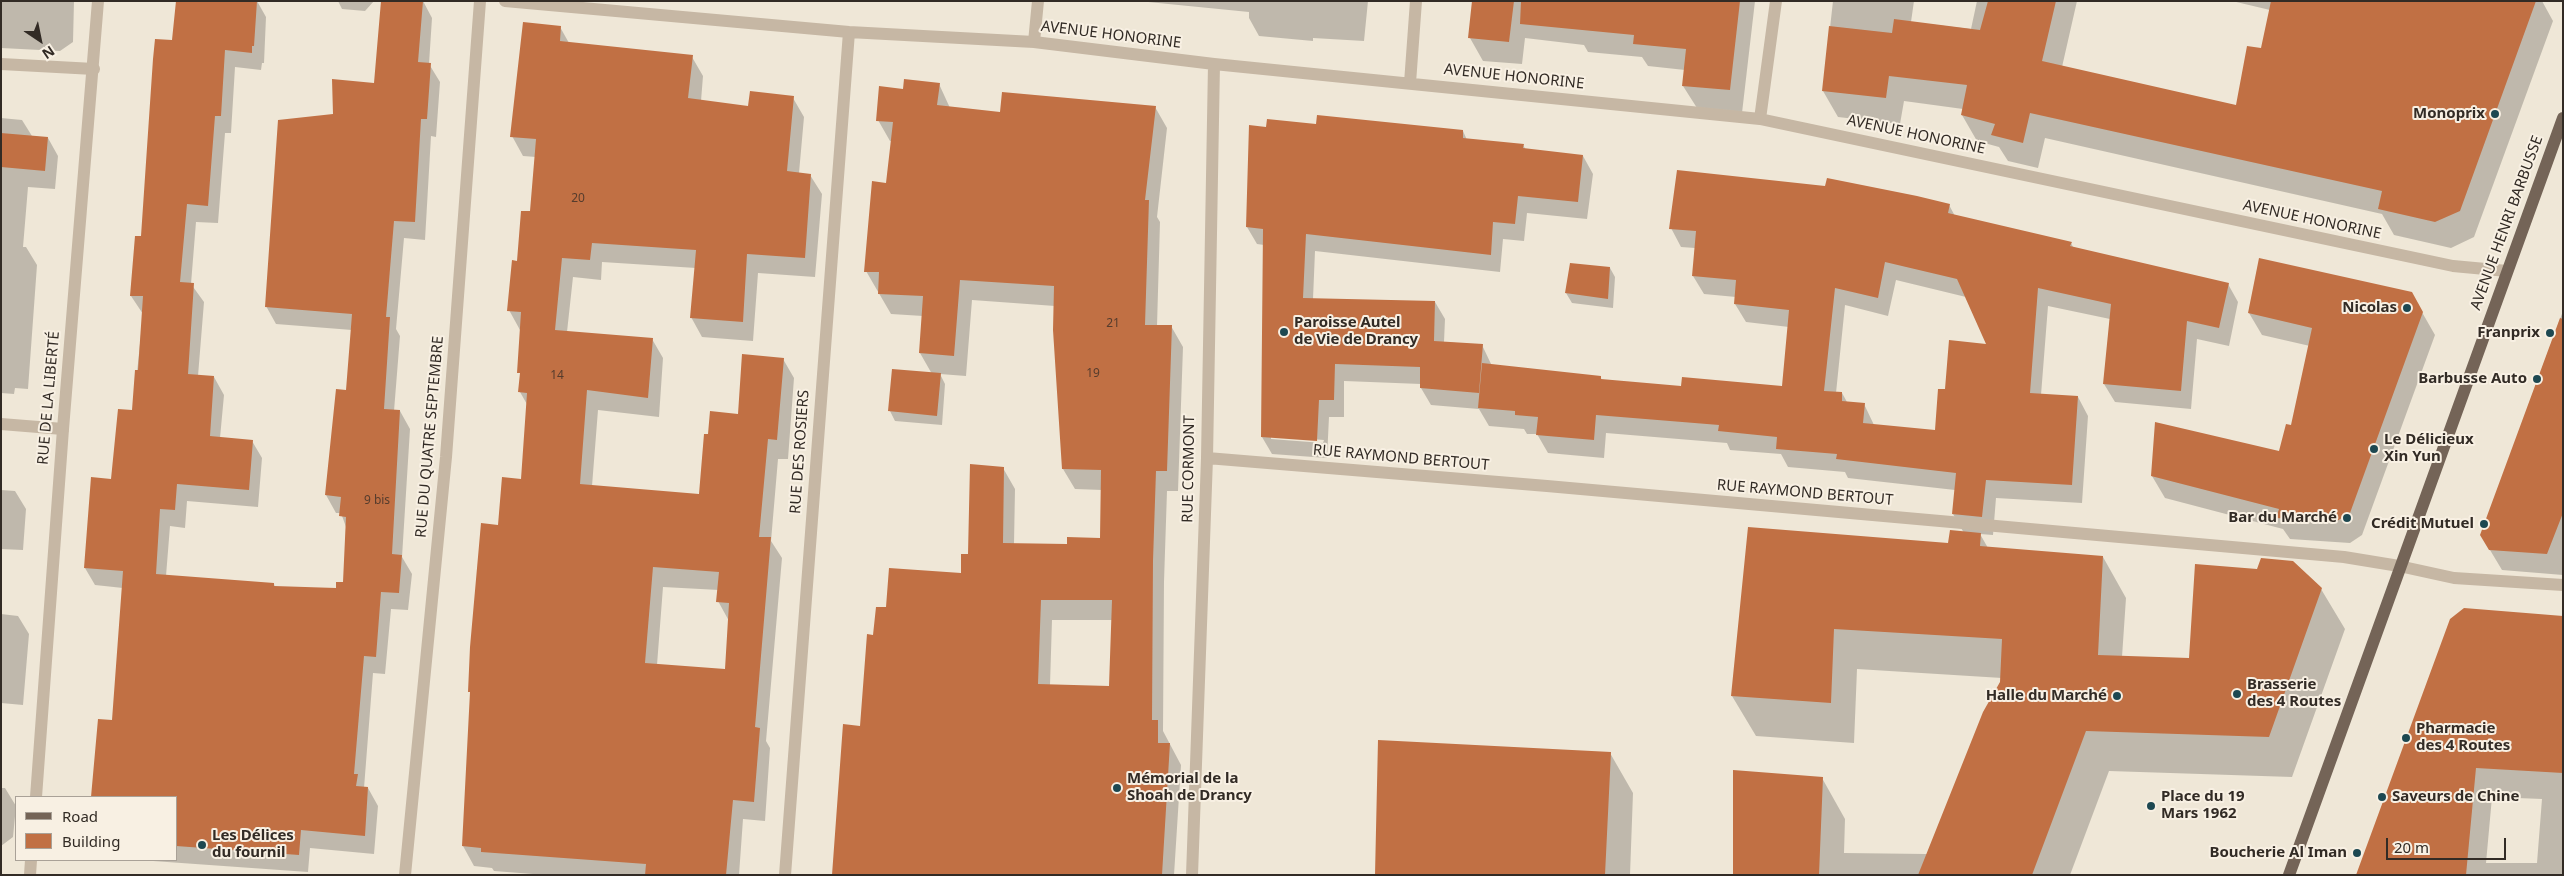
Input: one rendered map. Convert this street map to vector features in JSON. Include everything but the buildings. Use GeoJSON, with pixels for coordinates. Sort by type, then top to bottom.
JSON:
{"type":"FeatureCollection","features":[{"type":"Feature","properties":{"kind":"main road","name":"AVENUE HENRI BARBUSSE"},"geometry":{"type":"LineString","coordinates":[[2289,875],[2507,271],[2558,143],[2563,118]]}},
{"type":"Feature","properties":{"kind":"street","name":"RUE DE LA LIBERTÉ"},"geometry":{"type":"LineString","coordinates":[[36,796],[63,429],[94,69],[98,1]]}},
{"type":"Feature","properties":{"kind":"street","name":"RUE DU QUATRE SEPTEMBRE"},"geometry":{"type":"LineString","coordinates":[[405,875],[446,457],[480,1]]}},
{"type":"Feature","properties":{"kind":"street","name":"AVENUE HONORINE"},"geometry":{"type":"LineString","coordinates":[[505,1],[849,32],[1034,42],[1214,64],[1410,82],[1760,119],[2453,266],[2507,271]]}},
{"type":"Feature","properties":{"kind":"street"},"geometry":{"type":"LineString","coordinates":[[1034,42],[1038,1]]}},
{"type":"Feature","properties":{"kind":"street"},"geometry":{"type":"LineString","coordinates":[[1410,82],[1416,1]]}},
{"type":"Feature","properties":{"kind":"street"},"geometry":{"type":"LineString","coordinates":[[1760,119],[1776,1]]}},
{"type":"Feature","properties":{"kind":"street","name":"RUE DES ROSIERS"},"geometry":{"type":"LineString","coordinates":[[784,875],[849,32]]}},
{"type":"Feature","properties":{"kind":"street"},"geometry":{"type":"LineString","coordinates":[[1,64],[94,69]]}},
{"type":"Feature","properties":{"kind":"street","name":"RUE CORMONT"},"geometry":{"type":"LineString","coordinates":[[1192,875],[1207,458],[1214,64]]}},
{"type":"Feature","properties":{"kind":"street"},"geometry":{"type":"LineString","coordinates":[[1,424],[63,429]]}},
{"type":"Feature","properties":{"kind":"street","name":"RUE RAYMOND BERTOUT"},"geometry":{"type":"LineString","coordinates":[[1207,458],[1547,486],[2294,553],[2399,566],[2454,578],[2563,585]]}},
{"type":"Feature","properties":{"kind":"street"},"geometry":{"type":"LineString","coordinates":[[30,875],[31,861]]}},
{"type":"Feature","properties":{"kind":"place","name":"Monoprix"},"geometry":{"type":"Point","coordinates":[2495,114]}},
{"type":"Feature","properties":{"kind":"place","name":"Nicolas"},"geometry":{"type":"Point","coordinates":[2407,308]}},
{"type":"Feature","properties":{"kind":"place","name":"Paroisse Autel de Vie de Drancy"},"geometry":{"type":"Point","coordinates":[1284,332]}},
{"type":"Feature","properties":{"kind":"place","name":"Franprix"},"geometry":{"type":"Point","coordinates":[2550,333]}},
{"type":"Feature","properties":{"kind":"place","name":"Barbusse Auto"},"geometry":{"type":"Point","coordinates":[2537,379]}},
{"type":"Feature","properties":{"kind":"place","name":"Le Délicieux Xin Yun"},"geometry":{"type":"Point","coordinates":[2374,449]}},
{"type":"Feature","properties":{"kind":"place","name":"Bar du Marché"},"geometry":{"type":"Point","coordinates":[2347,518]}},
{"type":"Feature","properties":{"kind":"place","name":"Crédit Mutuel"},"geometry":{"type":"Point","coordinates":[2484,524]}},
{"type":"Feature","properties":{"kind":"place","name":"Brasserie des 4 Routes"},"geometry":{"type":"Point","coordinates":[2237,694]}},
{"type":"Feature","properties":{"kind":"place","name":"Halle du Marché"},"geometry":{"type":"Point","coordinates":[2117,696]}},
{"type":"Feature","properties":{"kind":"place","name":"Pharmacie des 4 Routes"},"geometry":{"type":"Point","coordinates":[2406,738]}},
{"type":"Feature","properties":{"kind":"place","name":"Mémorial de la Shoah de Drancy"},"geometry":{"type":"Point","coordinates":[1117,788]}},
{"type":"Feature","properties":{"kind":"place","name":"Saveurs de Chine"},"geometry":{"type":"Point","coordinates":[2382,797]}},
{"type":"Feature","properties":{"kind":"place","name":"Place du 19 Mars 1962"},"geometry":{"type":"Point","coordinates":[2151,806]}},
{"type":"Feature","properties":{"kind":"place","name":"Les Délices du fournil"},"geometry":{"type":"Point","coordinates":[202,845]}},
{"type":"Feature","properties":{"kind":"place","name":"Boucherie Al Iman"},"geometry":{"type":"Point","coordinates":[2357,853]}}]}
